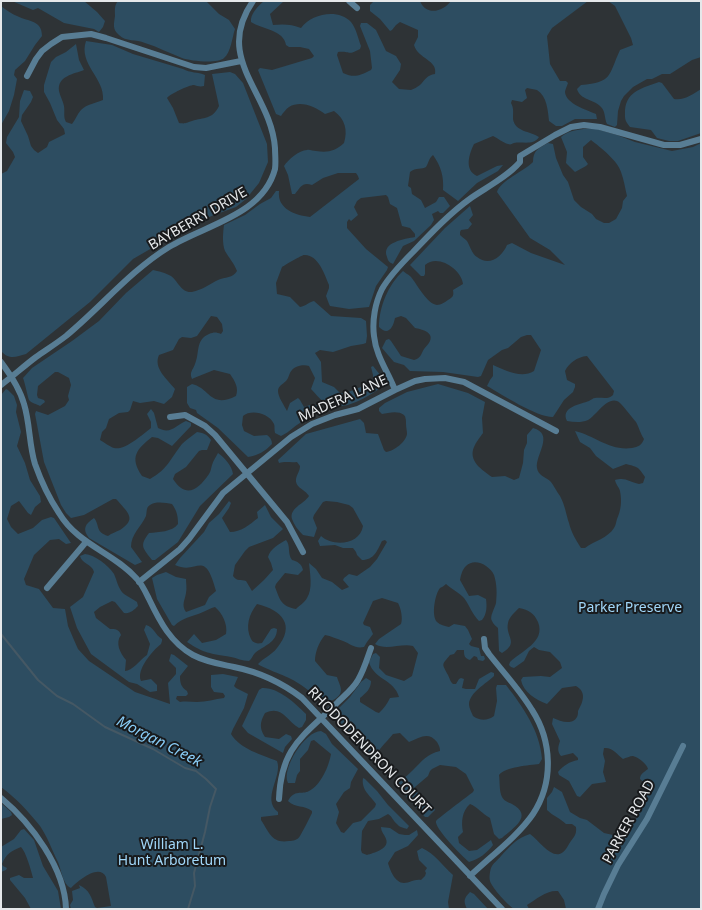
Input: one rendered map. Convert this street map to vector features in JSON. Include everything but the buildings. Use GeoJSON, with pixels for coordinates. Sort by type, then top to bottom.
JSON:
{"type":"FeatureCollection","features":[{"type":"Feature","properties":{"kind":"street"},"geometry":{"type":"LineString","coordinates":[[28,76],[36,58],[51,44],[62,38],[91,34],[194,67],[206,68],[241,61],[239,32],[247,10],[253,1]]}},
{"type":"Feature","properties":{"kind":"street"},"geometry":{"type":"LineString","coordinates":[[349,1],[358,8]]}},
{"type":"Feature","properties":{"kind":"street","name":"BAYBERRY DRIVE"},"geometry":{"type":"LineString","coordinates":[[1,385],[36,357],[66,336],[143,265],[169,247],[246,209],[258,200],[271,179],[275,168],[273,131],[241,61]]}},
{"type":"Feature","properties":{"kind":"street"},"geometry":{"type":"LineString","coordinates":[[395,390],[381,361],[374,336],[373,322],[376,305],[382,289],[399,267],[430,235],[470,199],[513,170],[520,162],[520,156],[571,127],[584,125],[600,127],[664,145],[680,145],[701,139]]}},
{"type":"Feature","properties":{"kind":"street","name":"RHODODENDRON COURT"},"geometry":{"type":"LineString","coordinates":[[1,362],[11,377],[24,404],[35,463],[43,483],[59,514],[77,536],[123,567],[140,582],[166,631],[181,647],[205,661],[250,671],[279,682],[302,698],[322,717],[502,909]]}},
{"type":"Feature","properties":{"kind":"street","name":"MADERA LANE"},"geometry":{"type":"LineString","coordinates":[[140,582],[189,539],[217,501],[230,487],[291,437],[306,427],[321,420],[358,409],[415,381],[425,379],[454,379],[473,386],[556,431]]}},
{"type":"Feature","properties":{"kind":"street"},"geometry":{"type":"LineString","coordinates":[[170,416],[185,415],[205,426],[215,435],[287,522],[304,552]]}},
{"type":"Feature","properties":{"kind":"street"},"geometry":{"type":"LineString","coordinates":[[47,588],[86,542]]}},
{"type":"Feature","properties":{"kind":"street"},"geometry":{"type":"LineString","coordinates":[[470,876],[510,839],[533,814],[544,792],[548,776],[549,761],[546,741],[538,719],[532,709],[489,654],[484,639]]}},
{"type":"Feature","properties":{"kind":"street"},"geometry":{"type":"LineString","coordinates":[[279,799],[281,777],[286,760],[302,736],[358,681],[371,648]]}},
{"type":"Feature","properties":{"kind":"street","name":"PARKER ROAD"},"geometry":{"type":"LineString","coordinates":[[598,909],[618,865],[647,819],[682,746]]}},
{"type":"Feature","properties":{"kind":"street"},"geometry":{"type":"LineString","coordinates":[[1,798],[22,817],[44,846],[61,883],[66,909]]}},
{"type":"Feature","properties":{"kind":"green space"},"geometry":{"type":"Polygon","coordinates":[[[12,1],[84,1],[105,21],[99,32],[94,29],[64,23],[38,8],[33,10],[12,1]]]}},
{"type":"Feature","properties":{"kind":"green space"},"geometry":{"type":"Polygon","coordinates":[[[118,1],[206,1],[219,14],[229,20],[235,29],[231,45],[224,58],[221,60],[204,61],[182,58],[142,42],[125,39],[117,33],[114,28],[115,8],[118,1]]]}},
{"type":"Feature","properties":{"kind":"green space"},"geometry":{"type":"Polygon","coordinates":[[[264,1],[284,1],[270,14],[273,25],[280,24],[301,28],[311,19],[325,14],[339,15],[351,22],[358,36],[361,46],[360,49],[351,53],[338,52],[337,55],[343,73],[354,76],[360,75],[371,70],[372,68],[370,51],[360,26],[361,23],[367,23],[376,30],[386,51],[396,56],[401,64],[400,70],[392,82],[399,89],[411,90],[420,85],[428,77],[435,74],[434,66],[416,50],[414,45],[418,37],[418,30],[400,22],[390,31],[380,19],[370,11],[370,5],[374,1],[420,1],[426,9],[435,11],[444,8],[451,1],[588,1],[552,28],[547,36],[550,64],[560,81],[566,81],[568,83],[565,91],[566,96],[578,106],[596,114],[597,119],[575,119],[562,126],[556,126],[549,121],[543,96],[537,90],[527,88],[525,90],[527,98],[522,102],[512,100],[513,119],[514,123],[520,129],[539,137],[537,140],[531,142],[510,144],[504,143],[493,136],[474,144],[469,157],[469,166],[470,170],[477,176],[497,166],[503,165],[498,171],[477,183],[458,201],[443,190],[441,172],[433,155],[426,167],[410,172],[408,186],[411,188],[412,194],[421,200],[425,208],[436,202],[439,197],[444,197],[450,206],[443,213],[438,211],[432,214],[434,220],[431,225],[414,241],[403,246],[393,264],[387,258],[387,248],[395,242],[415,237],[415,234],[410,228],[402,226],[397,208],[390,204],[386,195],[361,198],[357,201],[354,207],[358,215],[351,221],[349,219],[347,222],[347,228],[366,249],[388,267],[376,286],[369,307],[349,309],[330,306],[326,296],[329,285],[317,261],[309,256],[303,255],[282,267],[276,283],[277,294],[290,297],[300,307],[314,301],[331,316],[361,318],[366,321],[366,343],[333,352],[320,350],[315,353],[321,362],[322,382],[334,387],[340,393],[346,393],[373,382],[371,367],[373,366],[381,376],[384,385],[365,398],[349,405],[334,406],[327,404],[311,389],[315,378],[309,366],[302,365],[295,367],[291,371],[287,380],[279,388],[278,393],[281,401],[287,411],[290,403],[298,398],[304,407],[318,405],[317,409],[308,415],[305,420],[281,436],[275,433],[274,424],[268,417],[260,413],[251,413],[243,416],[242,425],[244,431],[254,436],[267,435],[271,439],[272,443],[261,453],[248,457],[218,428],[197,413],[196,410],[190,408],[187,403],[187,387],[192,384],[203,389],[215,399],[221,400],[236,396],[236,385],[230,374],[214,370],[192,379],[191,377],[202,340],[209,334],[215,332],[221,334],[223,331],[222,324],[217,317],[211,316],[197,336],[191,338],[182,337],[179,339],[173,350],[159,355],[159,369],[175,389],[172,397],[164,404],[154,401],[140,403],[133,401],[128,412],[119,413],[109,419],[106,428],[102,432],[100,440],[114,448],[128,445],[151,428],[151,422],[147,414],[151,409],[154,413],[158,428],[170,430],[186,421],[191,423],[191,426],[172,446],[158,438],[152,437],[142,445],[135,458],[136,464],[142,476],[150,479],[161,471],[182,444],[197,432],[206,434],[211,440],[207,450],[199,451],[186,467],[175,474],[173,479],[178,485],[183,489],[192,490],[201,484],[211,471],[213,462],[218,453],[228,462],[233,474],[200,506],[178,542],[155,560],[152,560],[144,550],[143,544],[146,537],[149,533],[172,529],[178,524],[178,518],[172,504],[158,503],[149,506],[147,508],[144,520],[134,534],[131,542],[131,547],[142,562],[135,565],[89,538],[85,529],[88,522],[94,518],[99,530],[108,536],[125,526],[128,523],[129,516],[118,501],[113,499],[84,515],[71,518],[61,505],[44,462],[35,414],[36,411],[48,415],[65,406],[69,400],[68,396],[71,385],[69,378],[55,372],[38,386],[38,398],[44,400],[45,402],[40,406],[29,400],[23,378],[32,368],[99,321],[126,293],[153,270],[171,276],[182,289],[188,292],[199,290],[218,280],[233,275],[237,271],[224,248],[224,225],[245,215],[271,198],[276,191],[279,191],[279,197],[284,207],[293,213],[310,217],[359,179],[356,173],[338,173],[323,178],[312,185],[306,184],[300,187],[295,194],[292,194],[288,175],[284,166],[294,156],[304,150],[320,152],[331,151],[338,148],[344,143],[346,134],[345,125],[338,114],[334,111],[325,114],[317,109],[303,104],[289,107],[281,116],[276,114],[258,70],[260,68],[272,70],[312,58],[314,56],[309,49],[289,47],[277,33],[251,22],[253,13],[264,1]]]}},
{"type":"Feature","properties":{"kind":"green space"},"geometry":{"type":"Polygon","coordinates":[[[608,1],[701,1],[701,57],[692,60],[670,74],[662,74],[652,79],[647,79],[633,87],[621,101],[618,111],[617,125],[615,127],[607,124],[603,110],[600,106],[581,95],[577,89],[581,85],[599,82],[608,76],[620,50],[633,45],[615,6],[608,1]]]}},
{"type":"Feature","properties":{"kind":"green space"},"geometry":{"type":"Polygon","coordinates":[[[1,6],[15,15],[37,24],[40,27],[42,36],[25,61],[15,70],[14,75],[17,79],[14,95],[9,111],[1,125],[1,6]]]}},
{"type":"Feature","properties":{"kind":"green space"},"geometry":{"type":"Polygon","coordinates":[[[86,41],[112,45],[133,54],[205,75],[204,86],[188,86],[167,98],[179,123],[186,123],[214,114],[219,106],[212,74],[230,72],[235,74],[243,83],[267,144],[268,162],[259,183],[246,199],[236,207],[195,223],[133,259],[90,302],[26,354],[10,357],[1,351],[1,174],[7,171],[15,157],[6,143],[7,137],[19,117],[20,101],[24,90],[30,91],[33,97],[22,115],[21,121],[34,150],[38,153],[47,147],[49,142],[65,134],[64,129],[57,120],[44,92],[44,85],[51,62],[76,44],[79,60],[84,70],[67,76],[63,79],[59,86],[66,122],[72,124],[78,113],[83,108],[103,100],[103,92],[88,64],[85,49],[86,41]]]}},
{"type":"Feature","properties":{"kind":"green space"},"geometry":{"type":"Polygon","coordinates":[[[659,82],[662,83],[674,99],[685,98],[701,89],[701,133],[678,141],[669,141],[657,138],[651,130],[630,127],[625,117],[626,103],[629,98],[642,88],[659,82]]]}},
{"type":"Feature","properties":{"kind":"green space","name":"Parker Preserve"},"geometry":{"type":"Polygon","coordinates":[[[593,128],[635,142],[672,151],[693,147],[701,143],[701,909],[566,909],[564,900],[558,891],[554,891],[546,893],[527,905],[529,909],[514,909],[500,896],[491,884],[490,871],[492,866],[517,840],[530,834],[550,852],[560,854],[564,851],[574,836],[576,827],[572,824],[566,824],[547,810],[547,798],[554,787],[562,792],[570,812],[587,820],[604,833],[624,840],[645,803],[648,786],[640,779],[640,777],[641,774],[648,769],[640,759],[631,756],[623,759],[612,750],[604,748],[603,754],[605,761],[603,772],[606,782],[592,784],[580,797],[577,796],[569,781],[559,775],[558,772],[562,767],[578,760],[578,758],[573,753],[561,756],[558,749],[560,741],[552,724],[553,718],[566,722],[575,720],[583,697],[582,691],[576,686],[562,688],[547,704],[534,698],[527,692],[522,684],[521,680],[523,677],[550,677],[562,668],[560,662],[550,652],[539,650],[534,647],[529,651],[524,661],[514,668],[509,665],[510,662],[536,641],[540,629],[535,616],[531,612],[519,608],[508,623],[508,632],[511,639],[510,646],[502,653],[499,651],[498,628],[491,619],[496,603],[496,582],[494,575],[486,566],[474,562],[470,563],[461,574],[460,580],[469,596],[478,595],[486,599],[486,610],[482,620],[479,621],[462,596],[446,584],[438,591],[434,610],[435,619],[440,624],[449,627],[454,624],[465,626],[472,639],[469,644],[479,648],[481,656],[484,656],[485,659],[483,661],[478,660],[477,657],[474,656],[470,660],[465,656],[464,650],[457,650],[454,654],[450,655],[443,665],[453,684],[456,684],[461,678],[464,679],[462,688],[466,689],[475,689],[479,679],[491,672],[494,673],[494,676],[475,692],[470,700],[469,706],[473,716],[484,720],[494,716],[497,701],[497,685],[506,685],[530,720],[538,739],[542,759],[539,764],[512,768],[502,772],[499,775],[502,797],[518,808],[521,813],[521,817],[516,826],[502,838],[499,839],[494,834],[490,818],[473,805],[470,804],[467,807],[463,817],[463,832],[458,837],[459,843],[469,851],[477,850],[491,840],[493,845],[488,851],[469,862],[455,849],[439,830],[436,821],[473,792],[474,790],[466,774],[456,767],[440,765],[432,769],[428,776],[415,787],[419,795],[431,803],[434,807],[435,810],[428,817],[425,817],[396,785],[425,758],[440,751],[440,747],[437,742],[430,737],[424,736],[409,742],[400,733],[393,734],[379,750],[373,761],[336,719],[337,710],[366,678],[371,681],[371,684],[368,691],[360,698],[360,702],[376,712],[379,713],[390,698],[399,697],[393,686],[375,673],[369,662],[373,654],[376,653],[380,657],[379,668],[386,675],[404,681],[412,676],[418,653],[413,646],[404,645],[384,647],[375,644],[379,639],[401,624],[402,619],[398,603],[382,598],[373,601],[363,623],[364,625],[370,627],[373,634],[364,647],[356,647],[325,635],[319,644],[315,661],[327,675],[337,677],[341,687],[341,693],[332,701],[323,703],[297,682],[258,664],[270,655],[283,640],[286,626],[284,620],[279,614],[257,604],[254,608],[248,625],[249,634],[253,641],[262,643],[271,629],[277,629],[275,638],[255,653],[249,661],[208,652],[198,649],[187,642],[194,634],[202,643],[216,640],[226,634],[224,619],[220,612],[213,607],[184,619],[174,626],[172,625],[157,599],[152,578],[166,572],[176,577],[186,579],[184,605],[186,612],[205,605],[209,597],[216,591],[208,570],[204,566],[189,568],[175,565],[229,501],[231,503],[229,508],[222,518],[230,532],[234,532],[248,526],[255,521],[258,518],[257,512],[265,505],[271,517],[283,529],[273,538],[249,547],[235,565],[233,576],[238,580],[246,581],[252,591],[273,570],[268,557],[269,554],[275,547],[286,540],[292,560],[300,564],[303,570],[298,575],[285,573],[276,584],[275,587],[278,596],[284,604],[296,609],[307,598],[311,586],[309,563],[316,569],[322,578],[332,582],[342,590],[349,587],[343,580],[344,578],[349,574],[357,576],[370,567],[377,559],[387,542],[385,540],[382,541],[372,557],[366,560],[362,560],[353,548],[343,548],[335,545],[320,546],[318,541],[321,536],[332,542],[345,542],[357,537],[363,526],[353,508],[349,505],[326,501],[323,502],[313,518],[317,528],[314,537],[303,535],[292,519],[295,509],[309,496],[296,482],[300,466],[297,462],[279,463],[278,460],[306,434],[360,419],[364,423],[366,433],[378,434],[386,452],[393,450],[402,443],[406,437],[405,417],[402,413],[396,412],[382,414],[379,411],[379,408],[385,403],[407,392],[438,384],[468,393],[485,402],[482,418],[483,433],[476,443],[473,452],[474,461],[480,468],[492,477],[505,476],[514,480],[519,478],[523,463],[524,450],[527,443],[527,435],[533,428],[543,435],[537,468],[540,474],[550,481],[560,496],[571,530],[581,548],[585,548],[605,537],[611,531],[615,526],[621,505],[620,491],[615,480],[625,479],[639,484],[643,483],[645,477],[637,468],[626,464],[613,469],[596,456],[590,448],[580,442],[575,431],[609,445],[624,448],[638,446],[644,439],[636,422],[622,405],[616,401],[607,403],[588,420],[580,422],[567,421],[566,412],[572,407],[594,398],[607,398],[613,395],[614,391],[587,356],[577,359],[571,363],[565,371],[567,380],[575,384],[575,387],[573,392],[564,400],[553,417],[529,410],[487,386],[493,376],[493,365],[518,374],[534,371],[541,350],[531,335],[521,337],[508,348],[502,350],[488,360],[481,376],[478,377],[443,372],[410,371],[404,365],[394,362],[382,348],[386,340],[389,339],[391,341],[401,356],[414,360],[419,357],[429,343],[431,338],[429,333],[415,328],[406,318],[401,316],[395,318],[390,330],[385,331],[379,327],[379,319],[385,297],[393,283],[403,271],[411,277],[422,293],[433,304],[437,305],[451,298],[453,296],[453,290],[463,284],[458,273],[442,262],[430,262],[425,265],[424,276],[421,276],[410,265],[445,228],[470,206],[473,215],[469,220],[472,224],[468,229],[461,230],[460,235],[467,241],[477,257],[486,261],[495,259],[502,253],[507,245],[512,243],[531,253],[565,265],[550,250],[530,238],[497,192],[507,180],[533,162],[535,152],[548,143],[553,144],[556,158],[563,175],[568,182],[574,200],[596,219],[604,223],[609,223],[616,219],[622,208],[623,201],[627,196],[621,172],[613,159],[591,140],[583,147],[583,157],[588,164],[586,166],[575,172],[566,163],[567,152],[561,137],[572,131],[593,128]]]}},
{"type":"Feature","properties":{"kind":"green space","name":"William L. Hunt Arboretum"},"geometry":{"type":"Polygon","coordinates":[[[6,389],[14,396],[17,405],[16,412],[21,432],[17,446],[25,463],[30,480],[40,496],[41,502],[35,507],[31,515],[19,501],[11,506],[7,519],[11,527],[18,534],[33,528],[42,520],[51,517],[54,518],[71,543],[66,544],[59,539],[50,540],[34,555],[24,579],[26,585],[39,589],[53,608],[65,609],[68,626],[78,649],[89,661],[135,692],[170,704],[168,683],[176,674],[176,668],[169,661],[171,654],[188,666],[180,676],[180,681],[181,685],[188,694],[186,696],[177,696],[176,699],[180,702],[200,702],[224,698],[225,696],[223,693],[214,692],[211,687],[211,675],[223,674],[238,677],[234,686],[248,694],[244,708],[231,734],[246,748],[277,761],[278,767],[272,794],[272,801],[273,807],[278,812],[278,815],[261,817],[261,820],[269,833],[279,841],[294,840],[300,836],[312,811],[294,805],[288,801],[290,797],[295,794],[309,791],[321,780],[331,754],[314,740],[311,741],[308,750],[300,759],[300,771],[297,775],[295,783],[288,783],[288,769],[291,760],[308,737],[321,731],[326,734],[332,744],[358,769],[351,782],[350,788],[344,792],[336,804],[339,812],[336,823],[341,832],[344,833],[353,823],[361,821],[375,807],[376,804],[363,786],[363,778],[409,826],[407,829],[400,827],[388,814],[379,819],[368,821],[362,831],[362,853],[367,855],[370,854],[380,850],[386,845],[387,842],[381,827],[390,828],[399,834],[405,835],[409,835],[417,830],[418,835],[408,846],[395,852],[388,863],[390,869],[393,876],[398,881],[406,883],[421,880],[425,876],[425,871],[427,868],[419,860],[417,851],[422,848],[427,850],[453,875],[448,902],[449,909],[71,909],[70,905],[73,900],[72,891],[80,888],[79,885],[88,892],[95,907],[111,906],[106,877],[103,873],[94,872],[78,881],[71,888],[68,886],[40,826],[22,805],[1,787],[1,395],[6,389]]]}},
{"type":"Feature","properties":{"kind":"green space"},"geometry":{"type":"Polygon","coordinates":[[[85,554],[97,558],[108,567],[114,574],[122,592],[137,602],[138,606],[128,613],[124,613],[115,602],[112,601],[94,612],[96,618],[110,629],[117,630],[120,633],[121,635],[118,645],[126,660],[125,671],[128,671],[147,655],[150,644],[144,630],[146,625],[151,627],[162,639],[161,644],[153,651],[143,666],[140,677],[141,681],[151,679],[157,685],[157,691],[150,692],[137,684],[129,682],[91,654],[77,628],[70,607],[83,597],[94,572],[91,567],[81,559],[80,556],[85,554]]]}},
{"type":"Feature","properties":{"kind":"green space"},"geometry":{"type":"Polygon","coordinates":[[[262,688],[268,688],[280,693],[306,714],[306,720],[302,727],[299,728],[280,712],[271,711],[265,713],[261,725],[265,737],[279,739],[286,734],[291,736],[292,739],[285,747],[283,753],[248,733],[242,726],[259,690],[262,688]]]}},
{"type":"Feature","properties":{"kind":"green space"},"geometry":{"type":"Polygon","coordinates":[[[1,803],[11,812],[12,815],[1,819],[1,803]]]}},
{"type":"Feature","properties":{"kind":"green space"},"geometry":{"type":"Polygon","coordinates":[[[24,829],[34,840],[43,866],[58,891],[61,909],[31,909],[25,898],[10,880],[10,878],[19,875],[24,878],[33,878],[30,866],[21,847],[7,855],[2,864],[7,868],[1,872],[1,847],[14,839],[21,830],[24,829]]]}},
{"type":"Feature","properties":{"kind":"green space"},"geometry":{"type":"Polygon","coordinates":[[[470,892],[474,894],[488,909],[467,909],[465,900],[466,896],[470,892]]]}},
{"type":"Feature","properties":{"kind":"waterway","name":"Morgan Creek"},"geometry":{"type":"LineString","coordinates":[[1,634],[38,680],[57,696],[73,704],[105,727],[153,749],[185,768],[196,771],[216,789],[210,807],[194,873],[195,886],[188,909]]}}]}
